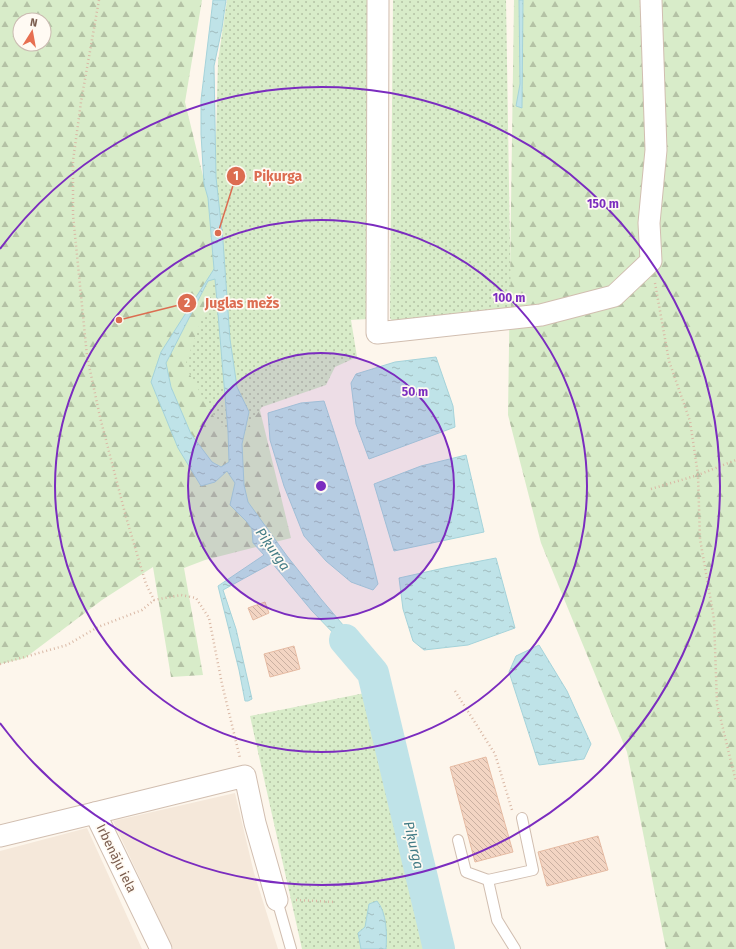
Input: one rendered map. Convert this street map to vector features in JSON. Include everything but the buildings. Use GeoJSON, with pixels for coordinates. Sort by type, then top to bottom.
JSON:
{"type":"FeatureCollection","features":[{"type":"Feature","properties":{"kind":"street"},"geometry":{"type":"LineString","coordinates":[[378,0],[377,333],[534,316],[614,296],[651,260],[650,223],[656,150],[651,0]]}},
{"type":"Feature","properties":{"kind":"street"},"geometry":{"type":"LineString","coordinates":[[95,813],[244,776],[277,900]]}},
{"type":"Feature","properties":{"kind":"street","name":"Irbenāju iela"},"geometry":{"type":"LineString","coordinates":[[0,836],[95,813],[161,949]]}},
{"type":"Feature","properties":{"kind":"lane"},"geometry":{"type":"LineString","coordinates":[[458,840],[466,872],[488,880],[533,870],[522,818]]}},
{"type":"Feature","properties":{"kind":"lane"},"geometry":{"type":"LineString","coordinates":[[488,880],[497,920],[515,949]]}},
{"type":"Feature","properties":{"kind":"lane"},"geometry":{"type":"LineString","coordinates":[[277,900],[291,949]]}},
{"type":"Feature","properties":{"kind":"path"},"geometry":{"type":"LineString","coordinates":[[99,0],[96,24],[81,102],[73,161],[73,215],[87,356],[100,417],[126,517],[146,584],[154,600]]}},
{"type":"Feature","properties":{"kind":"path"},"geometry":{"type":"LineString","coordinates":[[651,260],[669,361],[690,421],[698,475],[700,539],[714,619],[717,704],[736,782]]}},
{"type":"Feature","properties":{"kind":"path"},"geometry":{"type":"LineString","coordinates":[[651,489],[698,475],[736,460]]}},
{"type":"Feature","properties":{"kind":"path"},"geometry":{"type":"LineString","coordinates":[[0,664],[67,645],[98,627],[142,610],[154,600],[181,595],[196,598],[209,618],[222,684],[244,776]]}},
{"type":"Feature","properties":{"kind":"path"},"geometry":{"type":"LineString","coordinates":[[455,691],[495,754],[513,812],[522,818]]}},
{"type":"Feature","properties":{"kind":"path"},"geometry":{"type":"LineString","coordinates":[[277,900],[335,902]]}},
{"type":"Feature","properties":{"kind":"shaded area"},"geometry":{"type":"Polygon","coordinates":[[[235,793],[254,873],[278,949],[173,949],[113,821],[235,793]]]}},
{"type":"Feature","properties":{"kind":"shaded area"},"geometry":{"type":"Polygon","coordinates":[[[87,828],[142,949],[0,949],[0,851],[87,828]]]}},
{"type":"Feature","properties":{"kind":"green space"},"geometry":{"type":"Polygon","coordinates":[[[0,0],[202,0],[185,102],[291,538],[205,560],[184,568],[203,675],[171,677],[153,567],[102,600],[25,658],[0,664],[0,0]]]}},
{"type":"Feature","properties":{"kind":"green space"},"geometry":{"type":"Polygon","coordinates":[[[227,0],[371,0],[369,319],[351,320],[357,357],[335,367],[326,385],[262,407],[240,438],[218,424],[185,366],[212,289],[218,61],[227,0]]]}},
{"type":"Feature","properties":{"kind":"green space"},"geometry":{"type":"Polygon","coordinates":[[[393,0],[506,0],[511,311],[395,324],[390,318],[393,0]]]}},
{"type":"Feature","properties":{"kind":"green space"},"geometry":{"type":"Polygon","coordinates":[[[514,0],[736,0],[736,949],[666,949],[627,752],[541,543],[508,415],[514,0]]]}},
{"type":"Feature","properties":{"kind":"green space"},"geometry":{"type":"Polygon","coordinates":[[[365,693],[428,949],[302,949],[250,716],[365,693]]]}},
{"type":"Feature","properties":{"kind":"water"},"geometry":{"type":"Polygon","coordinates":[[[213,0],[226,0],[214,66],[216,177],[223,241],[230,339],[237,387],[249,412],[242,444],[244,485],[248,502],[287,556],[321,599],[383,672],[366,675],[340,640],[312,611],[272,563],[223,590],[236,629],[252,699],[248,701],[245,701],[239,670],[218,586],[264,555],[253,543],[252,529],[230,505],[235,483],[227,471],[215,482],[201,486],[178,448],[151,382],[161,352],[214,269],[208,198],[204,184],[201,134],[201,100],[213,0]],[[215,279],[208,281],[166,363],[171,387],[191,434],[212,462],[221,467],[229,462],[228,431],[215,279]]]}},
{"type":"Feature","properties":{"kind":"water"},"geometry":{"type":"Polygon","coordinates":[[[519,0],[523,0],[522,108],[516,106],[520,84],[519,0]]]}},
{"type":"Feature","properties":{"kind":"water"},"geometry":{"type":"Polygon","coordinates":[[[436,357],[453,406],[455,427],[369,459],[356,424],[351,383],[356,374],[395,362],[436,357]]]}},
{"type":"Feature","properties":{"kind":"water"},"geometry":{"type":"Polygon","coordinates":[[[324,401],[353,492],[378,584],[373,590],[351,582],[326,561],[304,536],[284,486],[270,440],[268,413],[301,403],[324,401]]]}},
{"type":"Feature","properties":{"kind":"water"},"geometry":{"type":"Polygon","coordinates":[[[466,455],[484,532],[394,551],[374,484],[421,466],[466,455]]]}},
{"type":"Feature","properties":{"kind":"water"},"geometry":{"type":"Polygon","coordinates":[[[496,558],[515,628],[468,645],[424,650],[413,641],[403,609],[399,578],[496,558]]]}},
{"type":"Feature","properties":{"kind":"water"},"geometry":{"type":"Polygon","coordinates":[[[539,645],[567,691],[591,744],[584,759],[539,765],[509,672],[516,656],[539,645]]]}},
{"type":"Feature","properties":{"kind":"water"},"geometry":{"type":"Polygon","coordinates":[[[377,901],[385,918],[386,949],[361,949],[358,933],[365,927],[369,904],[377,901]]]}},
{"type":"Feature","properties":{"kind":"waterway","name":"Piķurga"},"geometry":{"type":"LineString","coordinates":[[345,640],[373,673],[439,949]]}},
{"type":"Feature","properties":{"kind":"place","name":"Piķurga"},"geometry":{"type":"Point","coordinates":[218,233]}},
{"type":"Feature","properties":{"kind":"place","name":"Juglas mežs"},"geometry":{"type":"Point","coordinates":[119,320]}}]}
